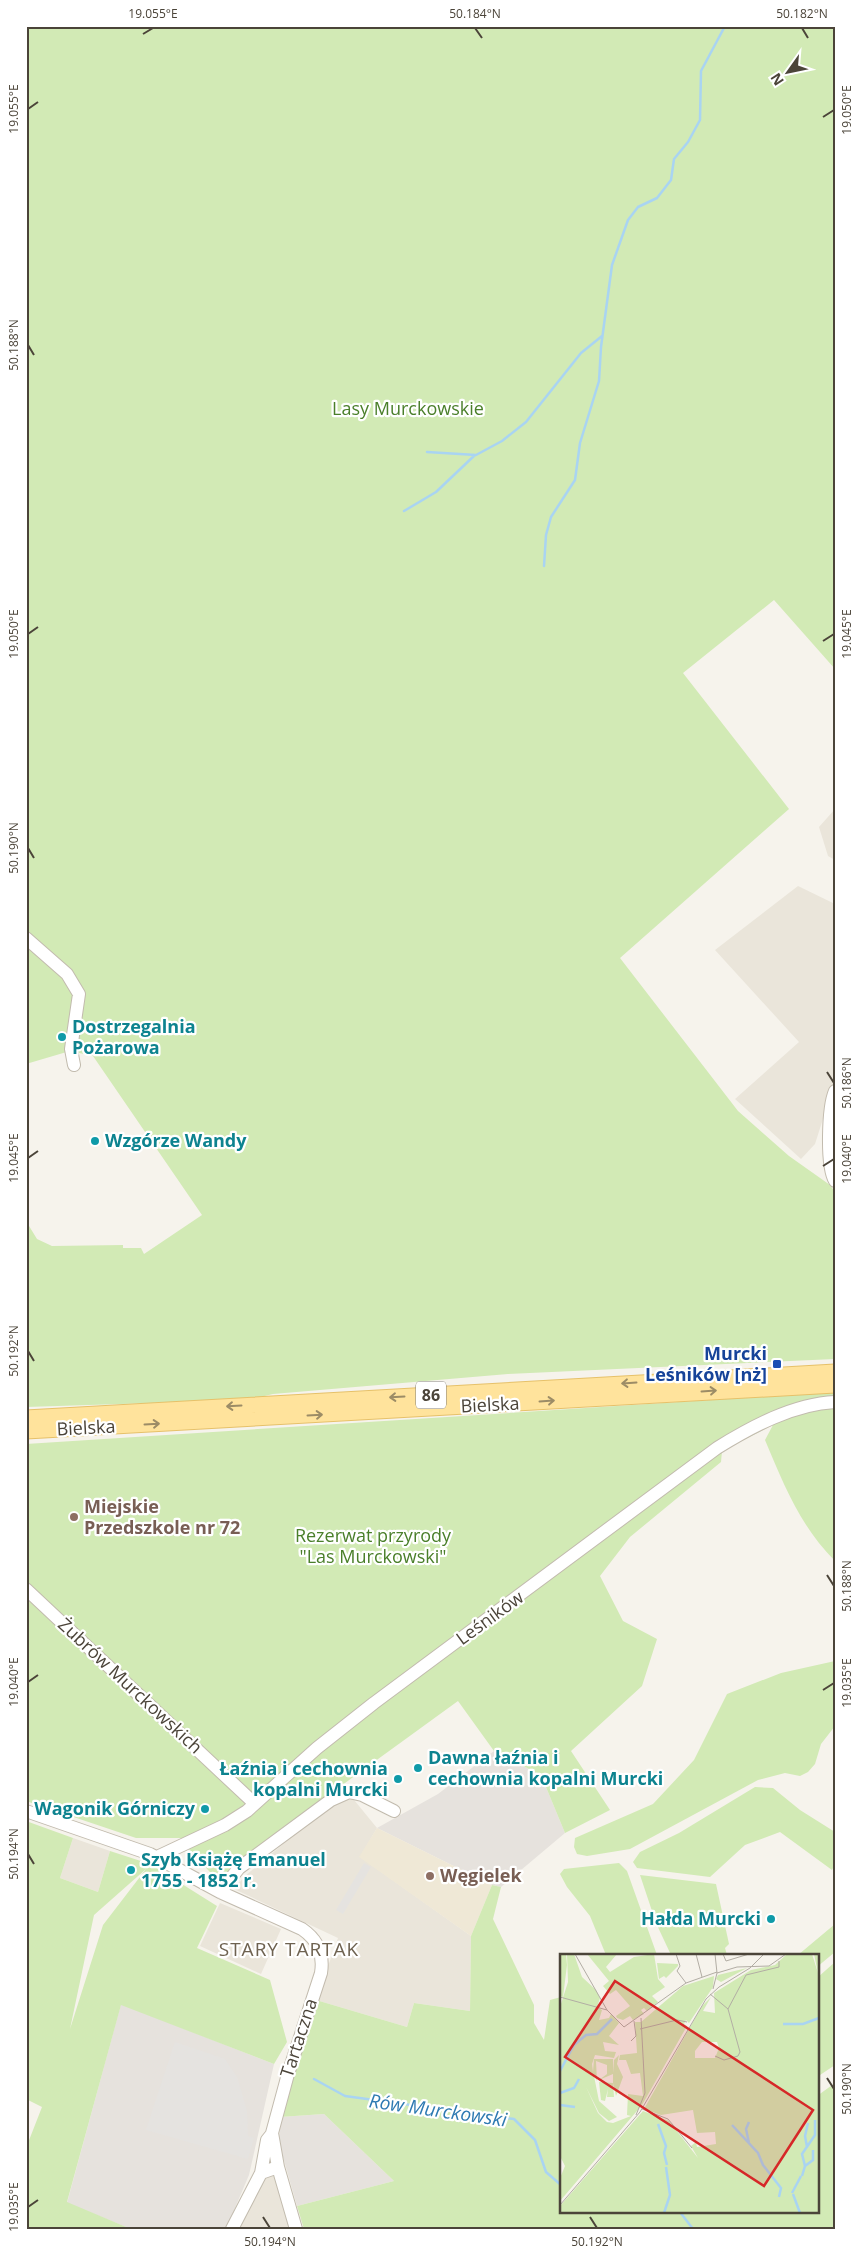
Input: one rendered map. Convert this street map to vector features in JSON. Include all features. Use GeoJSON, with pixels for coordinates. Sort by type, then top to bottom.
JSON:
{"type":"FeatureCollection","features":[{"type":"Feature","properties":{"kind":"main road","name":"Bielska"},"geometry":{"type":"LineString","coordinates":[[26,1418],[835,1372]]}},
{"type":"Feature","properties":{"kind":"main road","name":"Bielska"},"geometry":{"type":"LineString","coordinates":[[26,1431],[835,1385]]}},
{"type":"Feature","properties":{"kind":"street"},"geometry":{"type":"LineString","coordinates":[[26,938],[67,974],[80,994],[71,1049],[74,1065]]}},
{"type":"Feature","properties":{"kind":"street"},"geometry":{"type":"LineString","coordinates":[[835,1091],[830,1111],[829,1159],[832,1176],[835,1181]]}},
{"type":"Feature","properties":{"kind":"street","name":"Leśników"},"geometry":{"type":"LineString","coordinates":[[157,1857],[225,1825],[255,1804],[317,1748],[374,1703],[716,1448],[775,1418],[812,1406],[835,1402]]}},
{"type":"Feature","properties":{"kind":"street","name":"Żubrów Murckowskich"},"geometry":{"type":"LineString","coordinates":[[26,1589],[255,1804]]}},
{"type":"Feature","properties":{"kind":"street"},"geometry":{"type":"LineString","coordinates":[[26,1811],[157,1857],[220,1892],[239,1868],[337,1797],[349,1792],[362,1795],[394,1811]]}},
{"type":"Feature","properties":{"kind":"street","name":"Tartaczna"},"geometry":{"type":"LineString","coordinates":[[220,1892],[312,1935],[322,1959],[321,1973],[288,2074],[272,2133],[268,2140],[261,2173],[232,2229]]}},
{"type":"Feature","properties":{"kind":"street","name":"Tartaczna"},"geometry":{"type":"LineString","coordinates":[[272,2133],[278,2167],[296,2229]]}},
{"type":"Feature","properties":{"kind":"street"},"geometry":{"type":"LineString","coordinates":[[261,2173],[278,2167]]}},
{"type":"Feature","properties":{"kind":"shaded area"},"geometry":{"type":"Polygon","coordinates":[[[835,809],[835,860],[828,856],[819,827],[835,809]]]}},
{"type":"Feature","properties":{"kind":"shaded area"},"geometry":{"type":"Polygon","coordinates":[[[798,886],[835,904],[835,1081],[815,1144],[801,1159],[735,1099],[799,1042],[715,950],[798,886]]]}},
{"type":"Feature","properties":{"kind":"shaded area"},"geometry":{"type":"Polygon","coordinates":[[[494,1751],[541,1775],[565,1833],[501,1887],[492,1885],[377,1828],[438,1794],[494,1751]]]}},
{"type":"Feature","properties":{"kind":"shaded area"},"geometry":{"type":"Polygon","coordinates":[[[350,1795],[377,1828],[360,1857],[471,1936],[470,2011],[414,2003],[407,2027],[316,2000],[338,1938],[234,1889],[245,1876],[320,1813],[350,1795]]]}},
{"type":"Feature","properties":{"kind":"shaded area","name":"Węgielek"},"geometry":{"type":"Polygon","coordinates":[[[377,1828],[492,1885],[471,1936],[359,1857],[377,1828]]]}},
{"type":"Feature","properties":{"kind":"shaded area"},"geometry":{"type":"Polygon","coordinates":[[[73,1838],[110,1851],[98,1892],[60,1878],[73,1838]]]}},
{"type":"Feature","properties":{"kind":"shaded area"},"geometry":{"type":"Polygon","coordinates":[[[364,1863],[371,1867],[343,1914],[336,1910],[364,1863]]]}},
{"type":"Feature","properties":{"kind":"shaded area"},"geometry":{"type":"Polygon","coordinates":[[[220,1903],[281,1929],[261,1974],[200,1946],[220,1903]]]}},
{"type":"Feature","properties":{"kind":"shaded area"},"geometry":{"type":"Polygon","coordinates":[[[121,2004],[274,2064],[249,2175],[226,2229],[131,2229],[67,2203],[121,2004]]]}},
{"type":"Feature","properties":{"kind":"shaded area"},"geometry":{"type":"Polygon","coordinates":[[[175,2042],[225,2059],[237,2077],[247,2111],[248,2136],[254,2138],[248,2159],[146,2130],[175,2042]]]}},
{"type":"Feature","properties":{"kind":"shaded area"},"geometry":{"type":"Polygon","coordinates":[[[324,2114],[394,2181],[297,2206],[279,2143],[280,2117],[324,2114]]]}},
{"type":"Feature","properties":{"kind":"shaded area"},"geometry":{"type":"Polygon","coordinates":[[[274,2173],[291,2229],[238,2229],[265,2177],[274,2173]]]}},
{"type":"Feature","properties":{"kind":"green space","name":"Lasy Murckowskie"},"geometry":{"type":"Polygon","coordinates":[[[26,26],[835,26],[835,669],[774,600],[683,673],[789,809],[620,958],[738,1111],[789,1156],[830,1185],[835,1192],[835,1359],[508,1374],[273,1394],[248,1400],[26,1407],[26,1221],[37,1239],[52,1246],[123,1245],[123,1248],[141,1248],[144,1254],[202,1215],[93,1056],[70,1051],[26,1064],[26,26]]]}},
{"type":"Feature","properties":{"kind":"green space","name":"Rezerwat przyrody \"Las Murckowski\""},"geometry":{"type":"Polygon","coordinates":[[[835,1392],[835,1561],[802,1519],[779,1473],[765,1440],[773,1425],[722,1451],[721,1462],[630,1537],[600,1576],[623,1621],[657,1639],[642,1686],[571,1751],[610,1810],[565,1833],[541,1775],[494,1751],[458,1701],[272,1836],[219,1882],[187,1847],[184,1838],[136,1838],[26,1801],[26,1444],[835,1392]]]}},
{"type":"Feature","properties":{"kind":"green space"},"geometry":{"type":"Polygon","coordinates":[[[835,1661],[835,1726],[821,1744],[815,1764],[808,1772],[800,1776],[785,1773],[758,1780],[630,1849],[587,1856],[577,1854],[574,1847],[575,1838],[653,1804],[694,1760],[727,1694],[781,1673],[835,1661]]]}},
{"type":"Feature","properties":{"kind":"green space"},"geometry":{"type":"Polygon","coordinates":[[[755,1787],[773,1788],[800,1810],[835,1832],[835,1864],[832,1870],[780,1832],[745,1845],[710,1877],[637,1868],[633,1862],[640,1852],[679,1833],[755,1787]]]}},
{"type":"Feature","properties":{"kind":"green space"},"geometry":{"type":"Polygon","coordinates":[[[26,1821],[73,1838],[60,1878],[98,1892],[110,1851],[150,1864],[217,1906],[197,1948],[270,1980],[287,2042],[274,2064],[121,2005],[67,2202],[131,2229],[26,2229],[26,2148],[42,2107],[26,2099],[26,1821]],[[146,1869],[94,1915],[70,2029],[103,1925],[146,1869]]]}},
{"type":"Feature","properties":{"kind":"green space"},"geometry":{"type":"Polygon","coordinates":[[[619,1863],[627,1871],[657,1954],[606,1954],[590,1916],[567,1887],[560,1874],[564,1869],[619,1863]]]}},
{"type":"Feature","properties":{"kind":"green space"},"geometry":{"type":"Polygon","coordinates":[[[640,1875],[716,1884],[729,1944],[725,1948],[727,1954],[671,1954],[656,1923],[640,1875]]]}},
{"type":"Feature","properties":{"kind":"green space"},"geometry":{"type":"Polygon","coordinates":[[[492,1885],[501,1887],[493,1919],[534,2005],[534,2023],[544,2040],[550,2000],[560,1997],[560,2212],[818,2212],[818,2095],[835,2083],[835,2229],[304,2229],[297,2206],[394,2181],[324,2114],[280,2117],[316,2000],[407,2027],[414,2003],[470,2011],[471,1936],[492,1885]]]}},
{"type":"Feature","properties":{"kind":"green space"},"geometry":{"type":"Polygon","coordinates":[[[835,1924],[835,1952],[818,1966],[818,1954],[799,1954],[835,1924]]]}},
{"type":"Feature","properties":{"kind":"green space"},"geometry":{"type":"Polygon","coordinates":[[[835,1962],[835,2065],[818,2076],[818,1977],[835,1962]]]}},
{"type":"Feature","properties":{"kind":"waterway"},"geometry":{"type":"LineString","coordinates":[[544,566],[546,535],[551,517],[575,480],[580,443],[599,381],[601,347],[612,265],[628,220],[638,207],[657,198],[671,180],[674,159],[688,142],[700,120],[701,71],[725,26]]}},
{"type":"Feature","properties":{"kind":"waterway"},"geometry":{"type":"LineString","coordinates":[[427,452],[476,455],[502,441],[526,422],[581,353],[602,336]]}},
{"type":"Feature","properties":{"kind":"waterway"},"geometry":{"type":"LineString","coordinates":[[404,511],[436,492],[475,455]]}},
{"type":"Feature","properties":{"kind":"waterway","name":"Rów Murckowski"},"geometry":{"type":"LineString","coordinates":[[314,2079],[345,2096],[514,2119],[535,2140],[546,2172],[560,2184]]}},
{"type":"Feature","properties":{"kind":"waterway","name":"Rów Murckowski"},"geometry":{"type":"LineString","coordinates":[[680,2212],[693,2229]]}},
{"type":"Feature","properties":{"kind":"place","name":"Dostrzegalnia Pożarowa"},"geometry":{"type":"Point","coordinates":[62,1037]}},
{"type":"Feature","properties":{"kind":"place","name":"Wzgórze Wandy"},"geometry":{"type":"Point","coordinates":[95,1141]}},
{"type":"Feature","properties":{"kind":"place","name":"Murcki Leśników [nż]"},"geometry":{"type":"Point","coordinates":[777,1364]}},
{"type":"Feature","properties":{"kind":"place","name":"Miejskie Przedszkole nr 72"},"geometry":{"type":"Point","coordinates":[74,1517]}},
{"type":"Feature","properties":{"kind":"place","name":"Dawna łaźnia i cechownia kopalni Murcki"},"geometry":{"type":"Point","coordinates":[418,1768]}},
{"type":"Feature","properties":{"kind":"place","name":"Łaźnia i cechownia kopalni Murcki"},"geometry":{"type":"Point","coordinates":[398,1779]}},
{"type":"Feature","properties":{"kind":"place","name":"Wagonik Górniczy"},"geometry":{"type":"Point","coordinates":[205,1809]}},
{"type":"Feature","properties":{"kind":"place","name":"Szyb Książę Emanuel 1755 - 1852 r."},"geometry":{"type":"Point","coordinates":[131,1870]}},
{"type":"Feature","properties":{"kind":"place","name":"Węgielek"},"geometry":{"type":"Point","coordinates":[430,1876]}},
{"type":"Feature","properties":{"kind":"place","name":"Hałda Murcki"},"geometry":{"type":"Point","coordinates":[771,1919]}},
{"type":"Feature","properties":{"kind":"district","name":"STARY TARTAK"},"geometry":{"type":"Point","coordinates":[289,1949]}}]}
